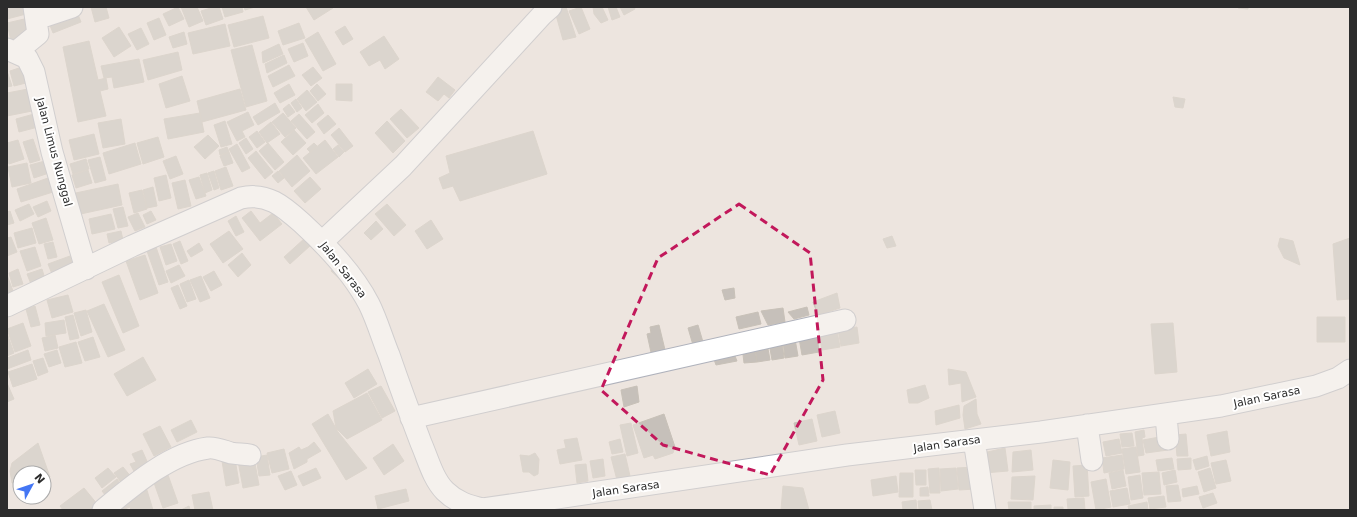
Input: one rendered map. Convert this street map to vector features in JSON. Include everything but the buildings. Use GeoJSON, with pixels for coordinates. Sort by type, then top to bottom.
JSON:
{"type":"FeatureCollection","features":[{"type":"Feature","properties":{"kind":"street"},"geometry":{"type":"LineString","coordinates":[[11,51],[37,37],[38,34],[35,13],[72,7]]}},
{"type":"Feature","properties":{"kind":"street"},"geometry":{"type":"LineString","coordinates":[[322,242],[403,166],[542,15],[552,7]]}},
{"type":"Feature","properties":{"kind":"street","name":"Jalan Limus Nunggal"},"geometry":{"type":"LineString","coordinates":[[11,51],[27,58],[34,72],[52,152],[86,269]]}},
{"type":"Feature","properties":{"kind":"street","name":"Jalan Sarasa"},"geometry":{"type":"LineString","coordinates":[[7,306],[241,198],[252,195],[264,197],[274,201],[289,211],[322,242],[358,286],[369,305],[411,418],[436,479],[445,491],[455,499],[467,505],[483,509],[556,505],[847,455],[1166,415],[1293,392],[1338,378],[1350,370]]}},
{"type":"Feature","properties":{"kind":"street"},"geometry":{"type":"LineString","coordinates":[[411,418],[845,320]]}},
{"type":"Feature","properties":{"kind":"street"},"geometry":{"type":"LineString","coordinates":[[1166,415],[1168,439]]}},
{"type":"Feature","properties":{"kind":"street"},"geometry":{"type":"LineString","coordinates":[[1086,425],[1092,460]]}},
{"type":"Feature","properties":{"kind":"street"},"geometry":{"type":"LineString","coordinates":[[974,440],[984,510]]}},
{"type":"Feature","properties":{"kind":"street"},"geometry":{"type":"LineString","coordinates":[[104,510],[132,486],[176,458],[193,451],[213,448],[233,454],[250,455]]}},
{"type":"Feature","properties":{"kind":"highlighted area"},"geometry":{"type":"Polygon","coordinates":[[[739,204],[810,253],[823,380],[770,475],[663,445],[601,390],[658,258],[739,204]]]}}]}
